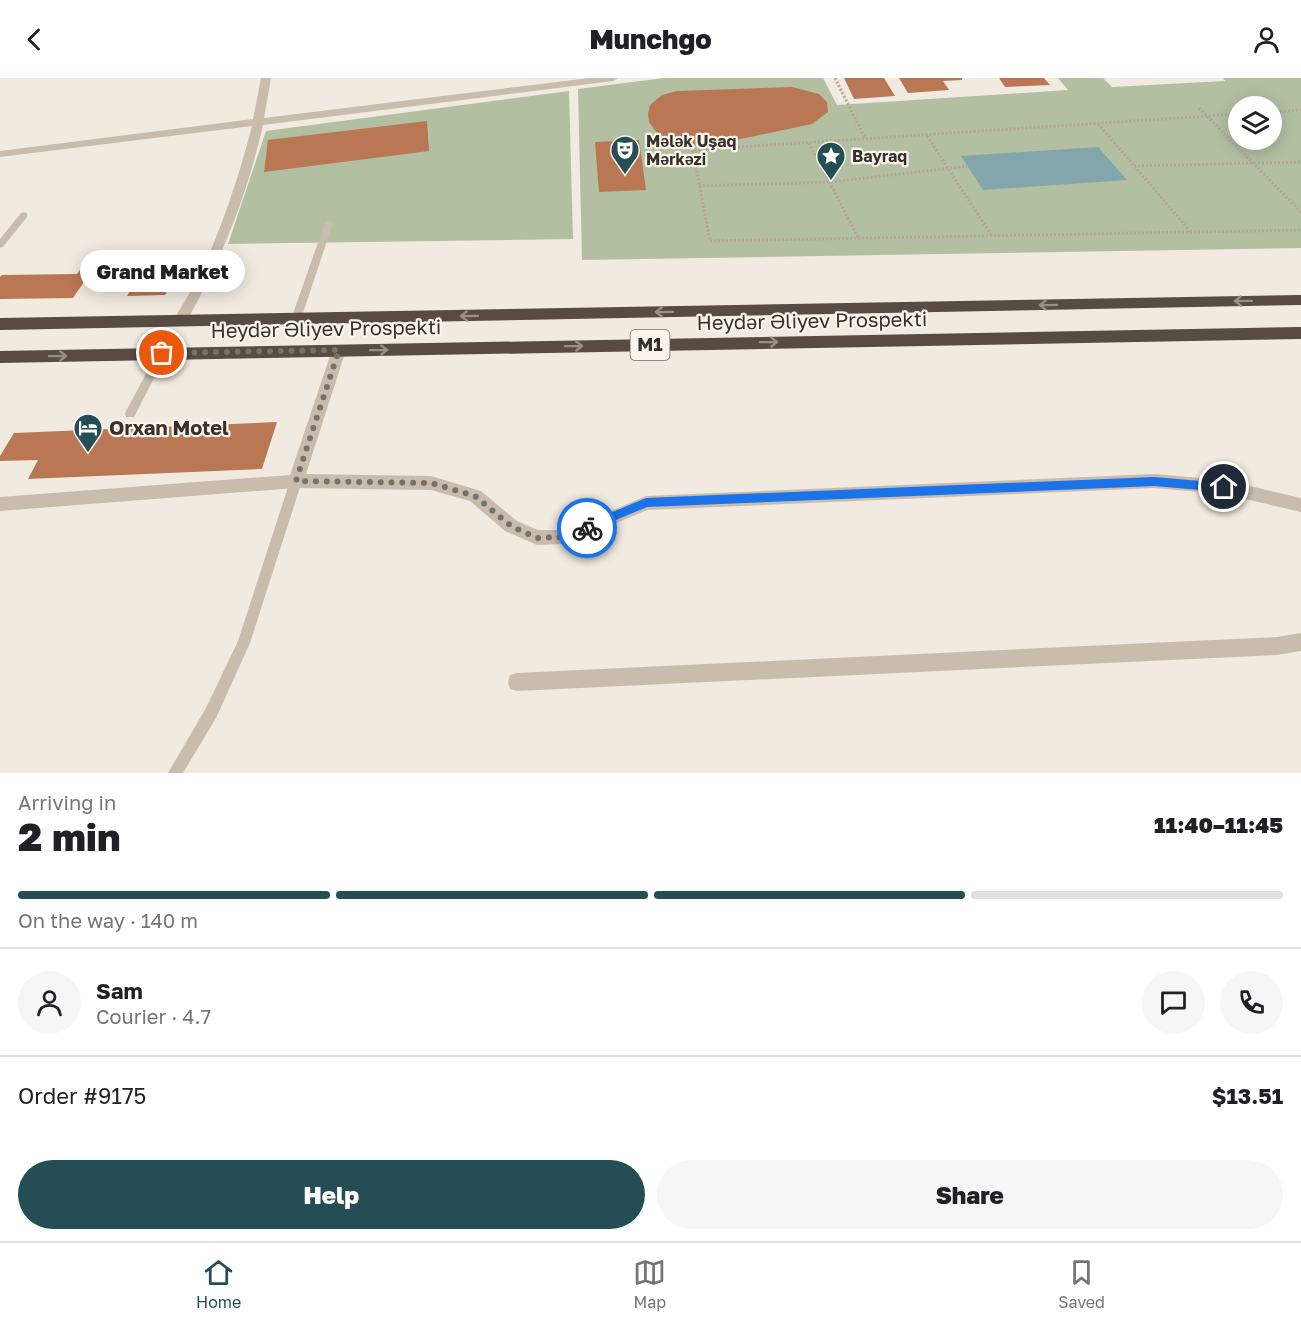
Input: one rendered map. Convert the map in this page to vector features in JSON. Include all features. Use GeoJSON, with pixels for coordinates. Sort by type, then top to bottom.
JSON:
{"type":"FeatureCollection","features":[{"type":"Feature","properties":{"kind":"highway","name":"Heydər Əliyev Prospekti"},"geometry":{"type":"LineString","coordinates":[[0,324],[1301,300]]}},
{"type":"Feature","properties":{"kind":"highway","name":"Heydər Əliyev Prospekti"},"geometry":{"type":"LineString","coordinates":[[0,357],[1301,333]]}},
{"type":"Feature","properties":{"kind":"street"},"geometry":{"type":"LineString","coordinates":[[180,321],[210,266],[247,166],[260,122],[266,78]]}},
{"type":"Feature","properties":{"kind":"street"},"geometry":{"type":"LineString","coordinates":[[0,154],[260,122],[561,81],[613,78]]}},
{"type":"Feature","properties":{"kind":"street"},"geometry":{"type":"LineString","coordinates":[[296,481],[339,350]]}},
{"type":"Feature","properties":{"kind":"street"},"geometry":{"type":"LineString","coordinates":[[0,504],[296,481],[431,483],[475,496],[511,526],[537,538],[567,537],[646,502],[1154,481],[1224,487],[1301,506]]}},
{"type":"Feature","properties":{"kind":"street"},"geometry":{"type":"LineString","coordinates":[[517,682],[1277,646],[1301,642]]}},
{"type":"Feature","properties":{"kind":"lane"},"geometry":{"type":"LineString","coordinates":[[0,245],[24,215]]}},
{"type":"Feature","properties":{"kind":"lane"},"geometry":{"type":"LineString","coordinates":[[296,319],[329,223]]}},
{"type":"Feature","properties":{"kind":"lane"},"geometry":{"type":"LineString","coordinates":[[130,414],[162,353]]}},
{"type":"Feature","properties":{"kind":"lane"},"geometry":{"type":"LineString","coordinates":[[175,773],[211,713],[244,643],[296,481]]}},
{"type":"Feature","properties":{"kind":"path"},"geometry":{"type":"LineString","coordinates":[[835,78],[865,138]]}},
{"type":"Feature","properties":{"kind":"path"},"geometry":{"type":"LineString","coordinates":[[1199,108],[1301,212]]}},
{"type":"Feature","properties":{"kind":"path"},"geometry":{"type":"LineString","coordinates":[[1282,111],[1301,110]]}},
{"type":"Feature","properties":{"kind":"path"},"geometry":{"type":"LineString","coordinates":[[1228,115],[693,150],[710,242],[1301,230]]}},
{"type":"Feature","properties":{"kind":"path"},"geometry":{"type":"LineString","coordinates":[[1098,124],[1191,232]]}},
{"type":"Feature","properties":{"kind":"path"},"geometry":{"type":"LineString","coordinates":[[926,135],[992,236]]}},
{"type":"Feature","properties":{"kind":"path"},"geometry":{"type":"LineString","coordinates":[[809,142],[859,239]]}},
{"type":"Feature","properties":{"kind":"path"},"geometry":{"type":"LineString","coordinates":[[1134,166],[1301,162]]}},
{"type":"Feature","properties":{"kind":"path"},"geometry":{"type":"LineString","coordinates":[[699,186],[831,182],[968,166]]}},
{"type":"Feature","properties":{"kind":"green space"},"geometry":{"type":"Polygon","coordinates":[[[664,78],[823,78],[837,105],[1068,90],[1058,78],[1103,78],[1112,87],[1225,81],[1223,78],[1301,78],[1301,248],[582,260],[578,89],[664,78]]]}},
{"type":"Feature","properties":{"kind":"green space"},"geometry":{"type":"Polygon","coordinates":[[[569,91],[573,239],[228,244],[266,131],[569,91]]]}},
{"type":"Feature","properties":{"kind":"water"},"geometry":{"type":"Polygon","coordinates":[[[1098,147],[1127,180],[983,190],[961,156],[1098,147]]]}},
{"type":"Feature","properties":{"kind":"building"},"geometry":{"type":"Polygon","coordinates":[[[844,78],[884,78],[895,96],[854,99],[844,78]]]}},
{"type":"Feature","properties":{"kind":"building"},"geometry":{"type":"Polygon","coordinates":[[[899,78],[962,78],[962,80],[943,81],[949,90],[908,93],[899,78]]]}},
{"type":"Feature","properties":{"kind":"building"},"geometry":{"type":"Polygon","coordinates":[[[999,78],[1044,78],[1050,85],[1005,87],[999,78]]]}},
{"type":"Feature","properties":{"kind":"building"},"geometry":{"type":"Polygon","coordinates":[[[792,87],[819,94],[827,102],[828,112],[812,124],[712,145],[697,145],[660,137],[649,122],[650,105],[662,95],[677,91],[792,87]]]}},
{"type":"Feature","properties":{"kind":"building"},"geometry":{"type":"Polygon","coordinates":[[[427,121],[429,151],[264,172],[268,140],[427,121]]]}},
{"type":"Feature","properties":{"kind":"building"},"geometry":{"type":"Polygon","coordinates":[[[639,140],[646,190],[599,192],[595,142],[639,140]]]}},
{"type":"Feature","properties":{"kind":"building"},"geometry":{"type":"Polygon","coordinates":[[[187,257],[165,295],[127,296],[137,278],[86,279],[73,298],[0,299],[0,277],[2,275],[77,274],[88,258],[187,257]]]}},
{"type":"Feature","properties":{"kind":"building"},"geometry":{"type":"Polygon","coordinates":[[[277,422],[262,469],[28,479],[38,460],[0,461],[0,456],[14,433],[277,422]]]}},
{"type":"Feature","properties":{"kind":"way so far"},"geometry":{"type":"LineString","coordinates":[[162,353],[339,350],[296,481],[431,483],[475,496],[511,526],[537,538],[567,537],[587,528]]}},
{"type":"Feature","properties":{"kind":"place","name":"Mələk Uşaq Mərkəzi"},"geometry":{"type":"Point","coordinates":[625,176]}},
{"type":"Feature","properties":{"kind":"place","name":"Bayraq"},"geometry":{"type":"Point","coordinates":[831,182]}},
{"type":"Feature","properties":{"kind":"place","name":"Grand Market"},"geometry":{"type":"Point","coordinates":[162,353]}},
{"type":"Feature","properties":{"kind":"place","name":"Orxan Motel"},"geometry":{"type":"Point","coordinates":[88,454]}},
{"type":"Feature","properties":{"kind":"route"},"geometry":{"type":"LineString","coordinates":[[587,528],[646,502],[1154,481],[1224,487]]}}]}
